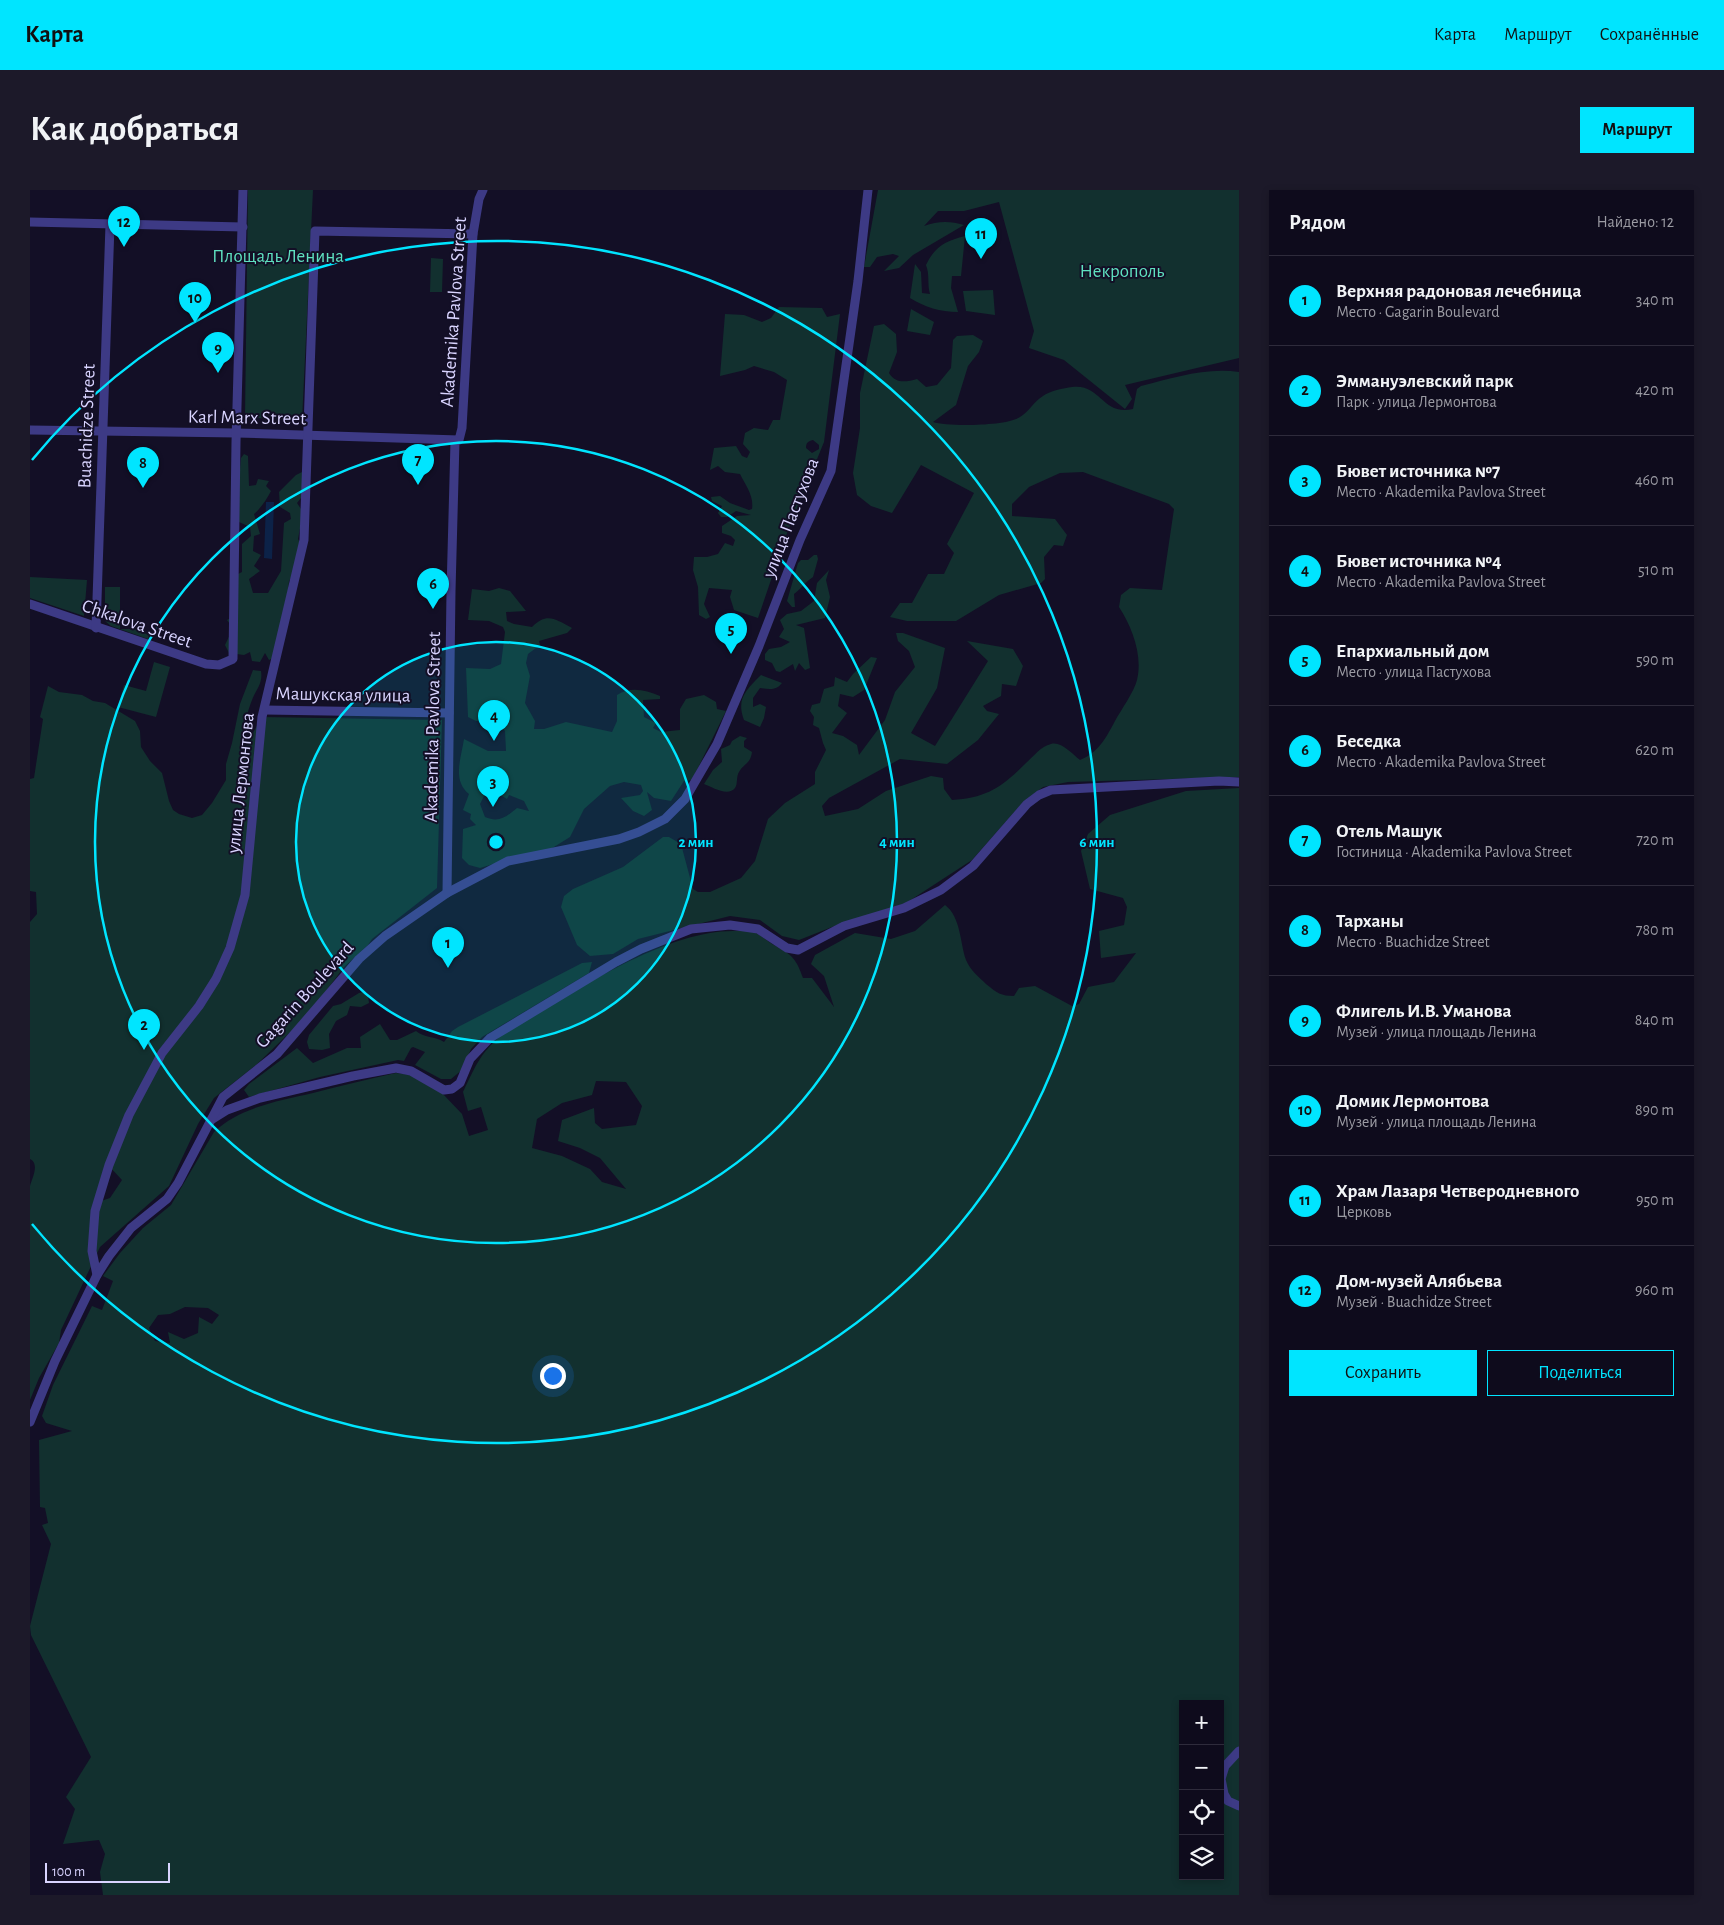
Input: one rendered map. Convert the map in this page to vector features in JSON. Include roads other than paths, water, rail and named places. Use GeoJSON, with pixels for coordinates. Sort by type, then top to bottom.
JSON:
{"type":"FeatureCollection","features":[{"type":"Feature","properties":{"kind":"street"},"geometry":{"type":"LineString","coordinates":[[237,433],[243,190]]}},
{"type":"Feature","properties":{"kind":"street","name":"Akademika Pavlova Street"},"geometry":{"type":"LineString","coordinates":[[447,893],[451,591],[458,439],[473,234],[479,199],[483,190]]}},
{"type":"Feature","properties":{"kind":"street","name":"улица Пастухова"},"geometry":{"type":"LineString","coordinates":[[655,825],[670,815],[685,799],[717,744],[759,646],[800,540],[831,471],[858,281],[868,190]]}},
{"type":"Feature","properties":{"kind":"street"},"geometry":{"type":"LineString","coordinates":[[30,222],[243,227]]}},
{"type":"Feature","properties":{"kind":"street","name":"Buachidze Street"},"geometry":{"type":"LineString","coordinates":[[96,628],[110,225]]}},
{"type":"Feature","properties":{"kind":"street","name":"улица Лермонтова"},"geometry":{"type":"LineString","coordinates":[[96,1275],[92,1251],[96,1211],[109,1165],[129,1115],[162,1053],[199,1006],[216,979],[230,948],[245,895],[262,717],[304,540],[315,231],[473,234]]}},
{"type":"Feature","properties":{"kind":"street","name":"Karl Marx Street"},"geometry":{"type":"LineString","coordinates":[[30,430],[458,439]]}},
{"type":"Feature","properties":{"kind":"street","name":"Chkalova Street"},"geometry":{"type":"LineString","coordinates":[[30,604],[206,664],[219,665],[233,659],[237,433]]}},
{"type":"Feature","properties":{"kind":"street","name":"Машукская улица"},"geometry":{"type":"LineString","coordinates":[[265,710],[449,713]]}},
{"type":"Feature","properties":{"kind":"street"},"geometry":{"type":"LineString","coordinates":[[209,1122],[227,1110],[260,1098],[352,1076],[396,1068],[411,1070],[444,1090],[452,1089],[460,1083],[470,1059],[490,1038],[641,949],[691,929],[730,926],[758,929],[788,948],[798,950],[844,926],[904,908],[941,890],[973,866],[1027,804],[1039,795],[1051,790],[1220,781],[1239,782]]}},
{"type":"Feature","properties":{"kind":"street","name":"Gagarin Boulevard"},"geometry":{"type":"LineString","coordinates":[[30,1422],[55,1361],[96,1275],[131,1228],[167,1199],[178,1183],[223,1097],[277,1054],[359,959],[385,936],[447,893],[508,861],[619,838],[655,825]]}},
{"type":"Feature","properties":{"kind":"street"},"geometry":{"type":"LineString","coordinates":[[1239,1751],[1225,1766],[1221,1779],[1224,1794],[1228,1801],[1239,1806]]}},
{"type":"Feature","properties":{"kind":"water"},"geometry":{"type":"Polygon","coordinates":[[[266,502],[274,502],[272,559],[264,558],[266,502]]]}},
{"type":"Feature","properties":{"kind":"place","name":"Дом-музей Алябьева"},"geometry":{"type":"Point","coordinates":[124,247]}},
{"type":"Feature","properties":{"kind":"place","name":"Храм Лазаря Четверодневного"},"geometry":{"type":"Point","coordinates":[981,259]}},
{"type":"Feature","properties":{"kind":"place","name":"Домик Лермонтова"},"geometry":{"type":"Point","coordinates":[195,323]}},
{"type":"Feature","properties":{"kind":"place","name":"Флигель И.В. Уманова"},"geometry":{"type":"Point","coordinates":[218,373]}},
{"type":"Feature","properties":{"kind":"place","name":"Отель Машук"},"geometry":{"type":"Point","coordinates":[418,485]}},
{"type":"Feature","properties":{"kind":"place","name":"Тарханы"},"geometry":{"type":"Point","coordinates":[143,488]}},
{"type":"Feature","properties":{"kind":"place","name":"Беседка"},"geometry":{"type":"Point","coordinates":[433,609]}},
{"type":"Feature","properties":{"kind":"place","name":"Епархиальный дом"},"geometry":{"type":"Point","coordinates":[731,654]}},
{"type":"Feature","properties":{"kind":"place","name":"Бювет источника №4"},"geometry":{"type":"Point","coordinates":[494,741]}},
{"type":"Feature","properties":{"kind":"place","name":"Бювет источника №7"},"geometry":{"type":"Point","coordinates":[493,807]}},
{"type":"Feature","properties":{"kind":"place","name":"Верхняя радоновая лечебница"},"geometry":{"type":"Point","coordinates":[448,968]}},
{"type":"Feature","properties":{"kind":"place","name":"Эммануэлевский парк"},"geometry":{"type":"Point","coordinates":[144,1050]}},
{"type":"Feature","properties":{"kind":"park label","name":"Площадь Ленина"},"geometry":{"type":"Point","coordinates":[278,256]}},
{"type":"Feature","properties":{"kind":"park label","name":"Некрополь"},"geometry":{"type":"Point","coordinates":[1122,271]}}]}
